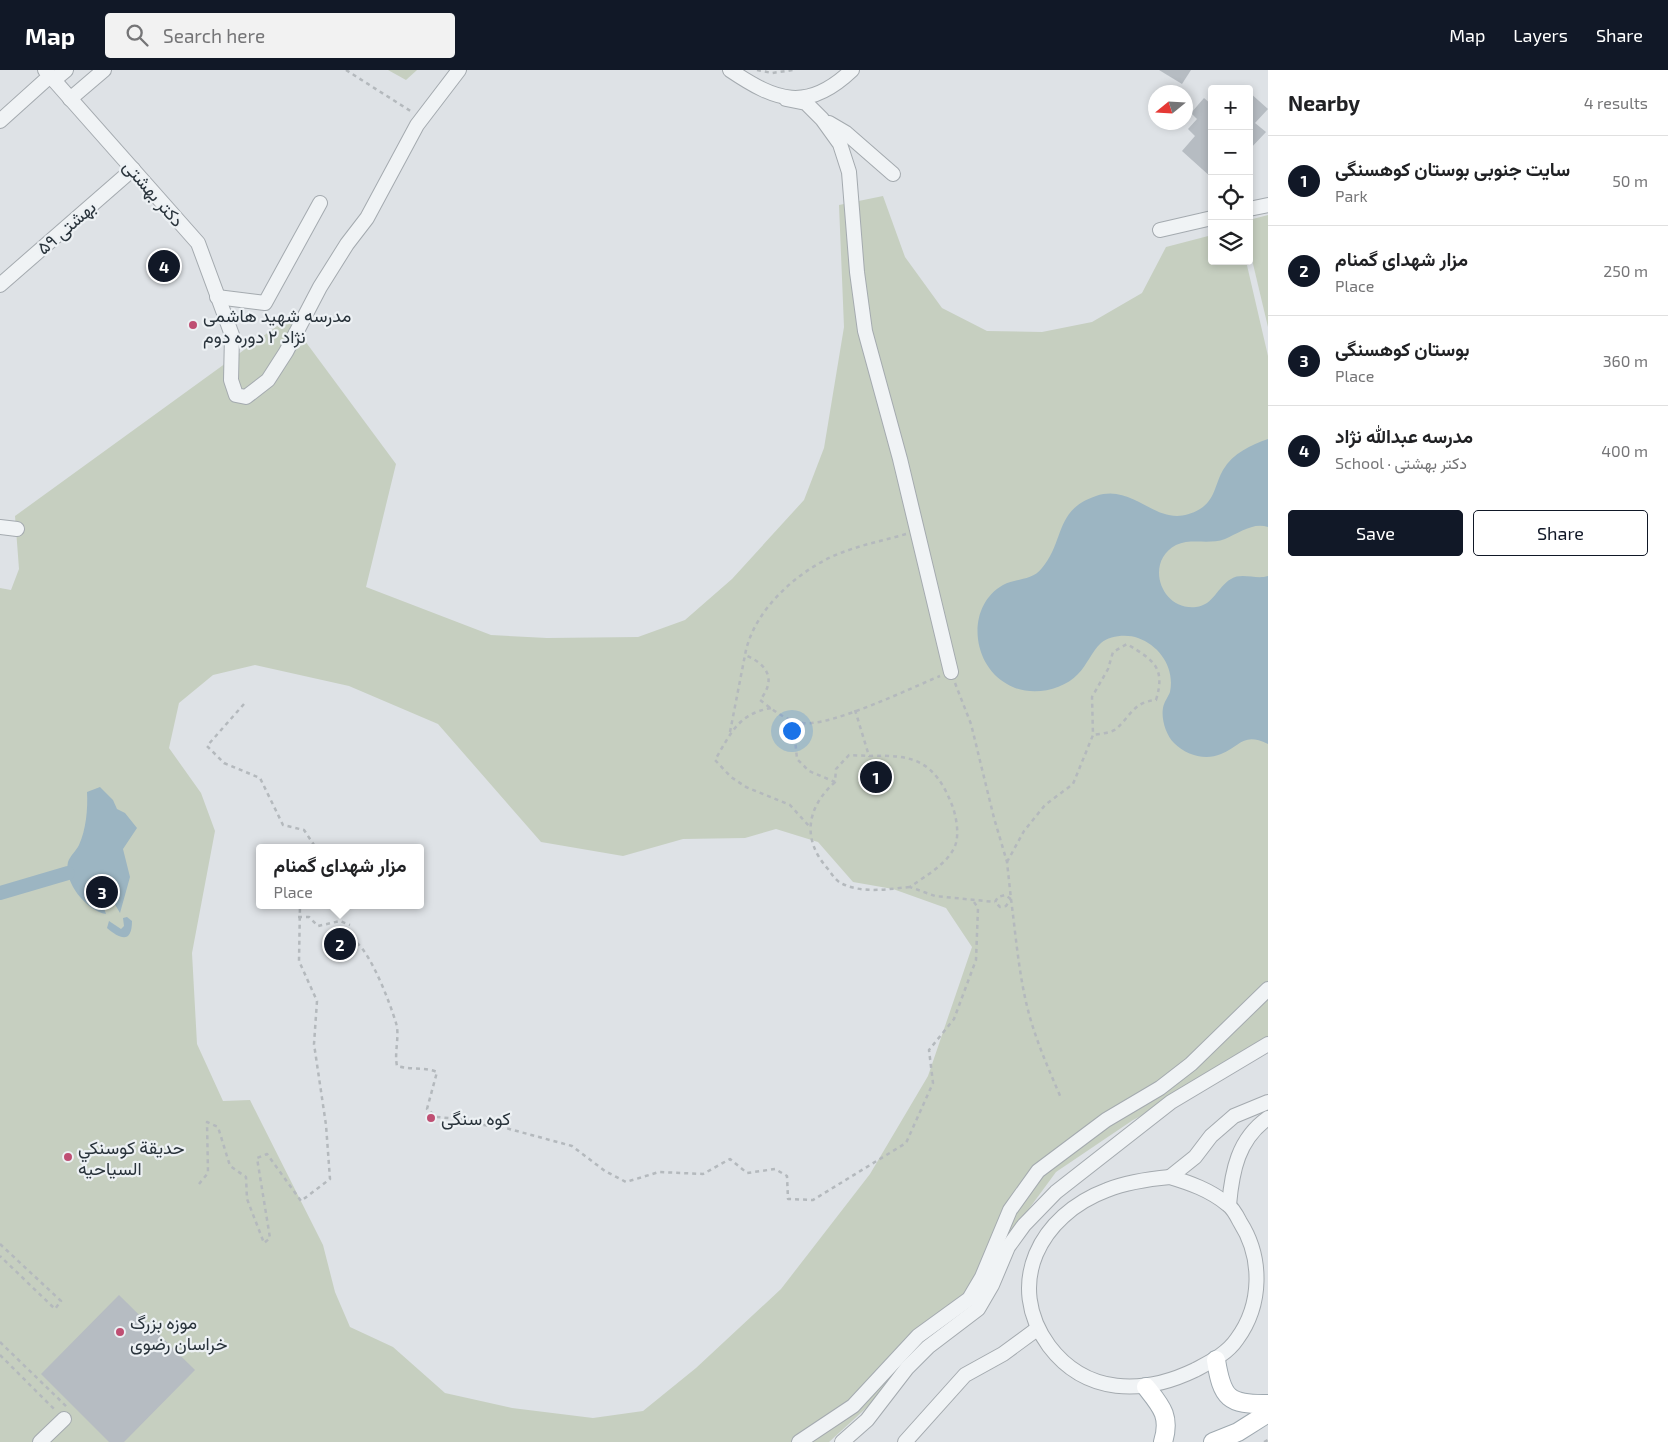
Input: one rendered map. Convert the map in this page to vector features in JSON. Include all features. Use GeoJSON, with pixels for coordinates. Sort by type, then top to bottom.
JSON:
{"type":"FeatureCollection","features":[{"type":"Feature","properties":{"kind":"main road"},"geometry":{"type":"LineString","coordinates":[[1216,1360],[1220,1387],[1230,1399],[1251,1405],[1268,1404]]}},
{"type":"Feature","properties":{"kind":"main road"},"geometry":{"type":"LineString","coordinates":[[1146,1387],[1165,1412],[1166,1429],[1163,1442]]}},
{"type":"Feature","properties":{"kind":"main road"},"geometry":{"type":"LineString","coordinates":[[1213,1442],[1238,1432],[1268,1413]]}},
{"type":"Feature","properties":{"kind":"street"},"geometry":{"type":"LineString","coordinates":[[0,121],[49,75],[66,70]]}},
{"type":"Feature","properties":{"kind":"street"},"geometry":{"type":"LineString","coordinates":[[70,99],[104,70]]}},
{"type":"Feature","properties":{"kind":"street"},"geometry":{"type":"LineString","coordinates":[[421,118],[459,70]]}},
{"type":"Feature","properties":{"kind":"street"},"geometry":{"type":"LineString","coordinates":[[730,70],[770,93],[806,103],[822,119],[840,144],[849,172],[857,272],[865,331],[917,531],[951,672]]}},
{"type":"Feature","properties":{"kind":"street"},"geometry":{"type":"LineString","coordinates":[[786,99],[814,90],[829,82],[840,70]]}},
{"type":"Feature","properties":{"kind":"street"},"geometry":{"type":"LineString","coordinates":[[786,99],[816,94],[832,87],[852,70]]}},
{"type":"Feature","properties":{"kind":"street","name":"دکتر بهشتی"},"geometry":{"type":"LineString","coordinates":[[49,75],[198,243],[232,335],[231,380],[236,395],[246,396],[268,380],[286,352],[320,287],[347,244],[367,218],[421,118]]}},
{"type":"Feature","properties":{"kind":"street"},"geometry":{"type":"LineString","coordinates":[[822,119],[846,134],[893,174]]}},
{"type":"Feature","properties":{"kind":"street","name":"بهشتی ۵۹"},"geometry":{"type":"LineString","coordinates":[[0,285],[133,169]]}},
{"type":"Feature","properties":{"kind":"street"},"geometry":{"type":"LineString","coordinates":[[218,297],[265,303],[320,203]]}},
{"type":"Feature","properties":{"kind":"street"},"geometry":{"type":"LineString","coordinates":[[1253,208],[1268,205]]}},
{"type":"Feature","properties":{"kind":"street"},"geometry":{"type":"LineString","coordinates":[[1160,230],[1208,219]]}},
{"type":"Feature","properties":{"kind":"street"},"geometry":{"type":"LineString","coordinates":[[0,527],[17,529]]}},
{"type":"Feature","properties":{"kind":"street"},"geometry":{"type":"LineString","coordinates":[[799,1442],[853,1406],[918,1336],[969,1299],[982,1277],[1010,1210],[1038,1171],[1106,1120],[1160,1088],[1191,1064],[1268,989]]}},
{"type":"Feature","properties":{"kind":"street"},"geometry":{"type":"LineString","coordinates":[[842,1442],[867,1420],[907,1368],[928,1347],[978,1309],[992,1285],[1008,1247],[1024,1225],[1056,1192],[1171,1102],[1268,1044]]}},
{"type":"Feature","properties":{"kind":"street"},"geometry":{"type":"LineString","coordinates":[[1170,1177],[1195,1157],[1211,1136],[1234,1116],[1268,1102]]}},
{"type":"Feature","properties":{"kind":"street"},"geometry":{"type":"LineString","coordinates":[[1229,1205],[1232,1174],[1240,1149],[1268,1118]]}},
{"type":"Feature","properties":{"kind":"street"},"geometry":{"type":"LineString","coordinates":[[1170,1177],[1200,1186],[1229,1205],[1244,1228],[1254,1251],[1258,1273],[1256,1296],[1248,1321],[1237,1340],[1216,1360],[1177,1379],[1146,1387],[1118,1386],[1092,1381],[1057,1357],[1037,1329],[1030,1310],[1028,1286],[1032,1263],[1044,1236],[1072,1209],[1106,1190],[1142,1180],[1170,1177]]}},
{"type":"Feature","properties":{"kind":"street"},"geometry":{"type":"LineString","coordinates":[[905,1442],[965,1375],[1003,1354],[1037,1329]]}},
{"type":"Feature","properties":{"kind":"street"},"geometry":{"type":"LineString","coordinates":[[40,1442],[69,1416]]}},
{"type":"Feature","properties":{"kind":"path"},"geometry":{"type":"LineString","coordinates":[[346,70],[421,118]]}},
{"type":"Feature","properties":{"kind":"path"},"geometry":{"type":"LineString","coordinates":[[756,70],[772,73],[793,70]]}},
{"type":"Feature","properties":{"kind":"path"},"geometry":{"type":"LineString","coordinates":[[730,734],[748,639],[756,623],[784,589],[821,562],[844,551],[917,531]]}},
{"type":"Feature","properties":{"kind":"path"},"geometry":{"type":"LineString","coordinates":[[1007,862],[1024,831],[1045,805],[1073,784],[1092,735],[1092,697],[1108,669],[1113,652],[1127,644],[1157,666],[1161,682],[1156,700],[1146,701],[1128,713],[1114,730],[1092,735]]}},
{"type":"Feature","properties":{"kind":"path"},"geometry":{"type":"LineString","coordinates":[[745,655],[757,660],[768,676],[769,684],[760,700],[794,722],[804,724],[816,724],[951,672],[971,724],[1007,862],[1018,956],[1029,1014],[1045,1061],[1061,1098]]}},
{"type":"Feature","properties":{"kind":"path"},"geometry":{"type":"LineString","coordinates":[[244,704],[207,746],[224,763],[260,778],[283,825],[304,830],[312,844]]}},
{"type":"Feature","properties":{"kind":"path"},"geometry":{"type":"LineString","coordinates":[[771,708],[756,711],[741,720],[730,734],[715,760],[731,777],[746,787],[790,806],[809,826],[814,846],[822,863],[840,883],[865,890],[910,887],[935,896],[974,902],[996,902]]}},
{"type":"Feature","properties":{"kind":"path"},"geometry":{"type":"LineString","coordinates":[[855,710],[869,756]]}},
{"type":"Feature","properties":{"kind":"path"},"geometry":{"type":"LineString","coordinates":[[804,724],[795,739],[797,759],[809,771],[835,782]]}},
{"type":"Feature","properties":{"kind":"path"},"geometry":{"type":"LineString","coordinates":[[809,826],[813,812],[823,793],[835,782],[836,769],[849,755],[898,757],[916,761],[933,770],[944,784],[954,808],[957,827],[956,843],[942,862],[910,887]]}},
{"type":"Feature","properties":{"kind":"path"},"geometry":{"type":"LineString","coordinates":[[996,902],[998,897],[1005,895],[1011,899]]}},
{"type":"Feature","properties":{"kind":"path"},"geometry":{"type":"LineString","coordinates":[[996,902],[1000,907],[1006,906],[1011,899]]}},
{"type":"Feature","properties":{"kind":"path"},"geometry":{"type":"LineString","coordinates":[[357,943],[364,948],[386,993],[396,1024],[395,1056],[398,1066],[412,1070],[429,1068],[437,1072],[427,1109],[437,1117],[469,1120],[483,1125],[502,1127],[572,1146],[605,1171],[626,1182],[660,1172],[703,1174],[730,1159],[747,1173],[775,1169],[786,1176],[788,1199],[813,1200],[906,1143],[933,1083],[929,1050],[954,1019],[976,960],[978,908],[974,902]]}},
{"type":"Feature","properties":{"kind":"path"},"geometry":{"type":"LineString","coordinates":[[199,1184],[208,1173],[207,1122],[218,1127],[230,1166],[246,1177],[247,1199],[264,1243],[270,1238],[257,1158],[266,1154],[301,1202],[330,1179],[326,1125],[314,1044],[317,1001],[299,961],[299,909]]}},
{"type":"Feature","properties":{"kind":"path"},"geometry":{"type":"LineString","coordinates":[[298,917],[309,917],[318,926],[340,921],[350,926]]}},
{"type":"Feature","properties":{"kind":"path"},"geometry":{"type":"LineString","coordinates":[[0,1244],[61,1301],[56,1309],[0,1256]]}},
{"type":"Feature","properties":{"kind":"path"},"geometry":{"type":"LineString","coordinates":[[0,1342],[69,1416]]}},
{"type":"Feature","properties":{"kind":"path"},"geometry":{"type":"LineString","coordinates":[[0,1355],[69,1416]]}},
{"type":"Feature","properties":{"kind":"path"},"geometry":{"type":"LineString","coordinates":[[1264,1442],[1268,1440]]}},
{"type":"Feature","properties":{"kind":"green space"},"geometry":{"type":"Polygon","coordinates":[[[388,70],[417,70],[406,80],[388,70]]]}},
{"type":"Feature","properties":{"kind":"green space"},"geometry":{"type":"Polygon","coordinates":[[[883,196],[905,257],[942,308],[987,331],[1042,332],[1092,322],[1142,293],[1166,247],[1208,236],[1208,265],[1247,265],[1268,356],[1268,1050],[1133,1120],[1056,1172],[1012,1232],[977,1307],[829,1442],[0,1442],[0,588],[11,590],[19,569],[15,516],[288,318],[396,464],[366,587],[491,635],[547,638],[638,637],[685,620],[732,579],[804,500],[824,448],[844,327],[839,205],[883,196]],[[255,665],[213,675],[179,703],[169,748],[201,793],[215,831],[192,953],[197,1044],[223,1101],[250,1100],[323,1245],[335,1292],[350,1327],[393,1347],[445,1393],[512,1408],[593,1418],[643,1411],[696,1368],[781,1289],[870,1174],[928,1076],[972,947],[946,908],[893,889],[853,882],[818,842],[776,829],[745,838],[683,839],[623,856],[541,842],[438,724],[349,686],[255,665]]]}},
{"type":"Feature","properties":{"kind":"green space"},"geometry":{"type":"Polygon","coordinates":[[[1268,215],[1268,327],[1253,264],[1253,219],[1268,215]]]}},
{"type":"Feature","properties":{"kind":"water"},"geometry":{"type":"Polygon","coordinates":[[[1268,439],[1268,527],[1251,527],[1219,541],[1188,542],[1176,545],[1166,553],[1161,562],[1159,573],[1161,584],[1166,594],[1184,606],[1196,607],[1207,603],[1226,582],[1235,577],[1268,576],[1268,744],[1253,739],[1247,740],[1221,754],[1202,757],[1184,751],[1174,743],[1165,727],[1163,717],[1164,706],[1170,692],[1171,683],[1168,666],[1153,646],[1138,638],[1119,636],[1105,640],[1098,646],[1078,674],[1054,689],[1034,691],[1015,688],[995,675],[986,663],[980,649],[978,635],[979,620],[983,607],[991,594],[1003,585],[1034,575],[1042,568],[1049,558],[1062,527],[1073,509],[1096,496],[1111,494],[1124,496],[1172,516],[1185,515],[1200,509],[1209,501],[1220,475],[1237,454],[1268,439]]]}},
{"type":"Feature","properties":{"kind":"water"},"geometry":{"type":"Polygon","coordinates":[[[100,787],[113,800],[117,809],[125,813],[137,828],[123,849],[130,877],[120,913],[113,901],[106,902],[104,908],[106,914],[99,912],[84,902],[73,886],[67,870],[68,862],[79,845],[85,826],[87,792],[100,787]]]}},
{"type":"Feature","properties":{"kind":"water"},"geometry":{"type":"Polygon","coordinates":[[[127,917],[132,921],[128,936],[121,937],[107,928],[109,921],[121,929],[124,926],[123,918],[127,917]]]}},
{"type":"Feature","properties":{"kind":"building"},"geometry":{"type":"Polygon","coordinates":[[[1159,70],[1191,70],[1182,84],[1159,70]]]}},
{"type":"Feature","properties":{"kind":"building"},"geometry":{"type":"Polygon","coordinates":[[[1253,96],[1268,109],[1255,123],[1266,132],[1253,146],[1253,96]]]}},
{"type":"Feature","properties":{"kind":"building"},"geometry":{"type":"Polygon","coordinates":[[[1204,98],[1208,102],[1208,174],[1182,151],[1195,136],[1189,130],[1193,130],[1193,123],[1197,119],[1193,115],[1193,111],[1204,98]]]}},
{"type":"Feature","properties":{"kind":"building","name":"موزه بزرگ خراسان رضوی"},"geometry":{"type":"Polygon","coordinates":[[[119,1295],[195,1370],[124,1442],[109,1442],[41,1374],[119,1295]]]}},
{"type":"Feature","properties":{"kind":"waterway"},"geometry":{"type":"LineString","coordinates":[[0,893],[68,873]]}},
{"type":"Feature","properties":{"kind":"place","name":"مدرسه عبدالله نژاد"},"geometry":{"type":"Point","coordinates":[164,266]}},
{"type":"Feature","properties":{"kind":"place","name":"مدرسه شهید هاشمی نژاد ۲ دوره دوم"},"geometry":{"type":"Point","coordinates":[193,325]}},
{"type":"Feature","properties":{"kind":"place","name":"سایت جنوبی بوستان کوهسنگی"},"geometry":{"type":"Point","coordinates":[876,777]}},
{"type":"Feature","properties":{"kind":"place","name":"بوستان کوهسنگی"},"geometry":{"type":"Point","coordinates":[102,892]}},
{"type":"Feature","properties":{"kind":"place","name":"مزار شهدای گمنام"},"geometry":{"type":"Point","coordinates":[340,944]}},
{"type":"Feature","properties":{"kind":"place","name":"کوه سنگی"},"geometry":{"type":"Point","coordinates":[431,1118]}},
{"type":"Feature","properties":{"kind":"place","name":"حديقة كوسنكي السياحيه"},"geometry":{"type":"Point","coordinates":[68,1157]}},
{"type":"Feature","properties":{"kind":"place","name":"موزه بزرگ خراسان رضوی"},"geometry":{"type":"Point","coordinates":[120,1332]}}]}
